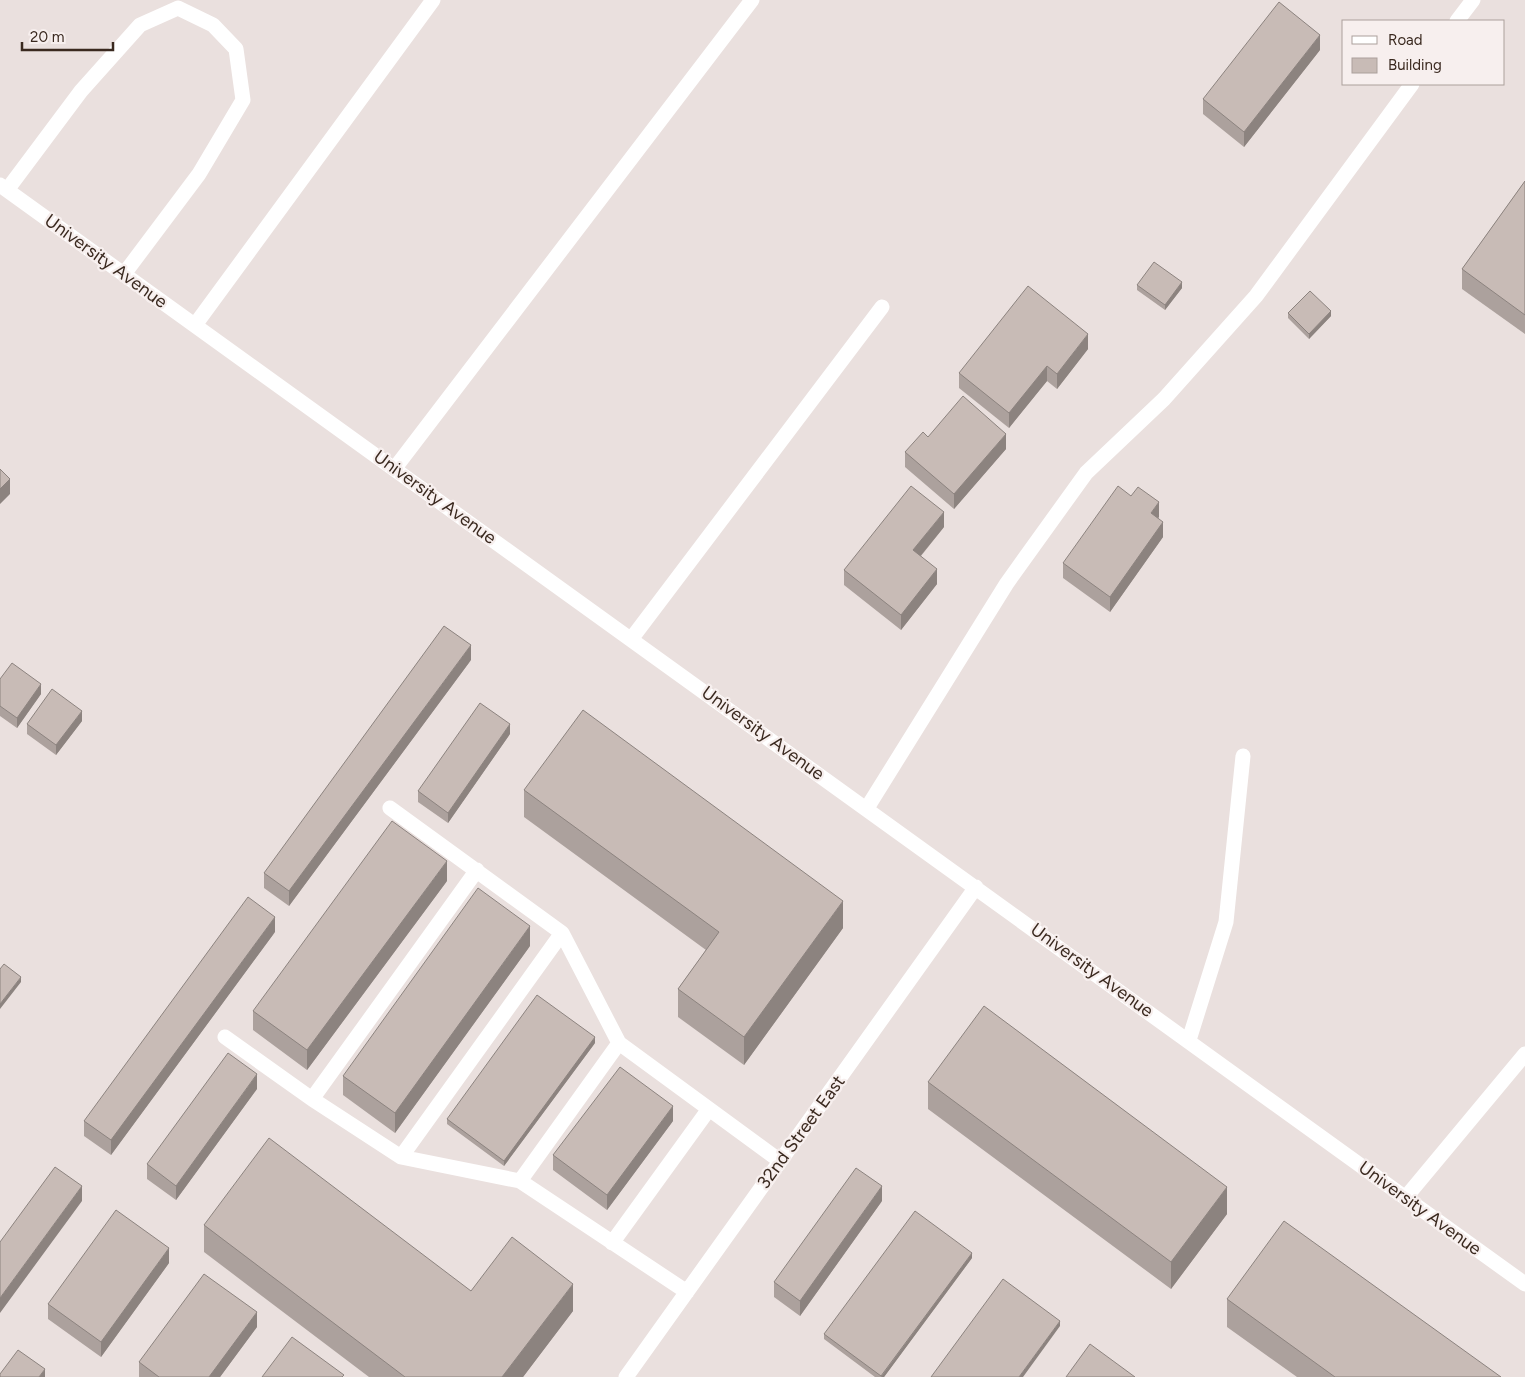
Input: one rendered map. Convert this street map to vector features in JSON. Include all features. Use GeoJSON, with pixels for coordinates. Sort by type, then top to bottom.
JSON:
{"type":"FeatureCollection","features":[{"type":"Feature","properties":{"kind":"street"},"geometry":{"type":"LineString","coordinates":[[195,325],[433,0]]}},
{"type":"Feature","properties":{"kind":"street"},"geometry":{"type":"LineString","coordinates":[[395,468],[752,0]]}},
{"type":"Feature","properties":{"kind":"street"},"geometry":{"type":"LineString","coordinates":[[1458,20],[1473,0]]}},
{"type":"Feature","properties":{"kind":"street"},"geometry":{"type":"LineString","coordinates":[[4,188],[81,92],[140,25],[178,8],[213,25],[236,49],[243,100],[199,174],[124,274]]}},
{"type":"Feature","properties":{"kind":"street"},"geometry":{"type":"LineString","coordinates":[[867,808],[1006,583],[1086,473],[1164,400],[1256,296],[1411,85]]}},
{"type":"Feature","properties":{"kind":"street","name":"University Avenue"},"geometry":{"type":"LineString","coordinates":[[4,188],[632,638],[1525,1284]]}},
{"type":"Feature","properties":{"kind":"street"},"geometry":{"type":"LineString","coordinates":[[632,638],[882,307]]}},
{"type":"Feature","properties":{"kind":"street"},"geometry":{"type":"LineString","coordinates":[[1188,1040],[1226,922],[1243,756]]}},
{"type":"Feature","properties":{"kind":"street"},"geometry":{"type":"LineString","coordinates":[[390,808],[562,933],[619,1043],[780,1162]]}},
{"type":"Feature","properties":{"kind":"street"},"geometry":{"type":"LineString","coordinates":[[312,1099],[477,870]]}},
{"type":"Feature","properties":{"kind":"street","name":"32nd Street East"},"geometry":{"type":"LineString","coordinates":[[626,1377],[976,887]]}},
{"type":"Feature","properties":{"kind":"street"},"geometry":{"type":"LineString","coordinates":[[401,1157],[562,933]]}},
{"type":"Feature","properties":{"kind":"street"},"geometry":{"type":"LineString","coordinates":[[225,1037],[312,1099],[401,1157],[520,1182],[687,1292]]}},
{"type":"Feature","properties":{"kind":"street"},"geometry":{"type":"LineString","coordinates":[[520,1182],[619,1043]]}},
{"type":"Feature","properties":{"kind":"street"},"geometry":{"type":"LineString","coordinates":[[1406,1197],[1525,1054]]}},
{"type":"Feature","properties":{"kind":"street"},"geometry":{"type":"LineString","coordinates":[[612,1243],[709,1109]]}},
{"type":"Feature","properties":{"kind":"building"},"geometry":{"type":"Polygon","coordinates":[[[1279,2],[1320,35],[1244,132],[1203,99],[1279,2]]]}},
{"type":"Feature","properties":{"kind":"building"},"geometry":{"type":"Polygon","coordinates":[[[1525,181],[1525,315],[1462,269],[1525,181]]]}},
{"type":"Feature","properties":{"kind":"building"},"geometry":{"type":"Polygon","coordinates":[[[1154,262],[1182,282],[1165,305],[1137,285],[1154,262]]]}},
{"type":"Feature","properties":{"kind":"building"},"geometry":{"type":"Polygon","coordinates":[[[1028,286],[1088,334],[1057,374],[1047,366],[1009,413],[959,373],[1028,286]]]}},
{"type":"Feature","properties":{"kind":"building"},"geometry":{"type":"Polygon","coordinates":[[[1310,291],[1331,311],[1309,334],[1288,313],[1310,291]]]}},
{"type":"Feature","properties":{"kind":"building"},"geometry":{"type":"Polygon","coordinates":[[[963,396],[1006,434],[954,494],[905,452],[923,432],[928,437],[963,396]]]}},
{"type":"Feature","properties":{"kind":"building"},"geometry":{"type":"Polygon","coordinates":[[[0,469],[10,479],[0,489],[0,469]]]}},
{"type":"Feature","properties":{"kind":"building"},"geometry":{"type":"Polygon","coordinates":[[[911,486],[944,512],[913,550],[937,569],[901,615],[844,570],[911,486]]]}},
{"type":"Feature","properties":{"kind":"building"},"geometry":{"type":"Polygon","coordinates":[[[1118,486],[1131,496],[1138,487],[1159,502],[1151,513],[1163,522],[1110,597],[1063,563],[1118,486]]]}},
{"type":"Feature","properties":{"kind":"building"},"geometry":{"type":"Polygon","coordinates":[[[444,626],[471,645],[289,891],[264,873],[444,626]]]}},
{"type":"Feature","properties":{"kind":"building"},"geometry":{"type":"Polygon","coordinates":[[[12,663],[41,684],[17,718],[0,706],[0,679],[12,663]]]}},
{"type":"Feature","properties":{"kind":"building"},"geometry":{"type":"Polygon","coordinates":[[[52,689],[82,711],[56,745],[27,724],[52,689]]]}},
{"type":"Feature","properties":{"kind":"building"},"geometry":{"type":"Polygon","coordinates":[[[480,703],[510,724],[448,813],[418,791],[480,703]]]}},
{"type":"Feature","properties":{"kind":"building"},"geometry":{"type":"Polygon","coordinates":[[[583,710],[843,901],[744,1037],[678,989],[719,932],[524,790],[583,710]]]}},
{"type":"Feature","properties":{"kind":"building"},"geometry":{"type":"Polygon","coordinates":[[[392,821],[447,861],[307,1050],[253,1011],[392,821]]]}},
{"type":"Feature","properties":{"kind":"building"},"geometry":{"type":"Polygon","coordinates":[[[478,888],[530,926],[395,1113],[343,1076],[478,888]]]}},
{"type":"Feature","properties":{"kind":"building"},"geometry":{"type":"Polygon","coordinates":[[[248,897],[275,917],[111,1140],[84,1121],[248,897]]]}},
{"type":"Feature","properties":{"kind":"building"},"geometry":{"type":"Polygon","coordinates":[[[4,964],[21,977],[0,1004],[0,969],[4,964]]]}},
{"type":"Feature","properties":{"kind":"building"},"geometry":{"type":"Polygon","coordinates":[[[537,995],[595,1037],[504,1161],[447,1119],[537,995]]]}},
{"type":"Feature","properties":{"kind":"building"},"geometry":{"type":"Polygon","coordinates":[[[984,1006],[1227,1187],[1171,1262],[928,1082],[984,1006]]]}},
{"type":"Feature","properties":{"kind":"building"},"geometry":{"type":"Polygon","coordinates":[[[228,1053],[257,1074],[176,1186],[147,1164],[228,1053]]]}},
{"type":"Feature","properties":{"kind":"building"},"geometry":{"type":"Polygon","coordinates":[[[620,1067],[673,1106],[607,1195],[553,1155],[620,1067]]]}},
{"type":"Feature","properties":{"kind":"building"},"geometry":{"type":"Polygon","coordinates":[[[269,1138],[471,1291],[512,1237],[573,1284],[502,1377],[405,1377],[204,1225],[269,1138]]]}},
{"type":"Feature","properties":{"kind":"building"},"geometry":{"type":"Polygon","coordinates":[[[55,1167],[82,1186],[0,1298],[0,1242],[55,1167]]]}},
{"type":"Feature","properties":{"kind":"building"},"geometry":{"type":"Polygon","coordinates":[[[856,1168],[882,1186],[800,1301],[774,1282],[856,1168]]]}},
{"type":"Feature","properties":{"kind":"building"},"geometry":{"type":"Polygon","coordinates":[[[116,1210],[169,1248],[101,1342],[48,1304],[116,1210]]]}},
{"type":"Feature","properties":{"kind":"building"},"geometry":{"type":"Polygon","coordinates":[[[915,1211],[972,1253],[881,1376],[824,1334],[915,1211]]]}},
{"type":"Feature","properties":{"kind":"building"},"geometry":{"type":"Polygon","coordinates":[[[1284,1221],[1501,1377],[1335,1377],[1227,1299],[1284,1221]]]}},
{"type":"Feature","properties":{"kind":"building"},"geometry":{"type":"Polygon","coordinates":[[[204,1274],[257,1312],[209,1377],[159,1377],[139,1362],[204,1274]]]}},
{"type":"Feature","properties":{"kind":"building"},"geometry":{"type":"Polygon","coordinates":[[[1003,1279],[1060,1321],[1019,1377],[931,1377],[1003,1279]]]}},
{"type":"Feature","properties":{"kind":"building"},"geometry":{"type":"Polygon","coordinates":[[[292,1337],[344,1375],[342,1377],[262,1377],[292,1337]]]}},
{"type":"Feature","properties":{"kind":"building"},"geometry":{"type":"Polygon","coordinates":[[[1090,1344],[1135,1377],[1066,1377],[1090,1344]]]}},
{"type":"Feature","properties":{"kind":"building"},"geometry":{"type":"Polygon","coordinates":[[[18,1350],[45,1369],[39,1377],[0,1377],[0,1374],[18,1350]]]}}]}
